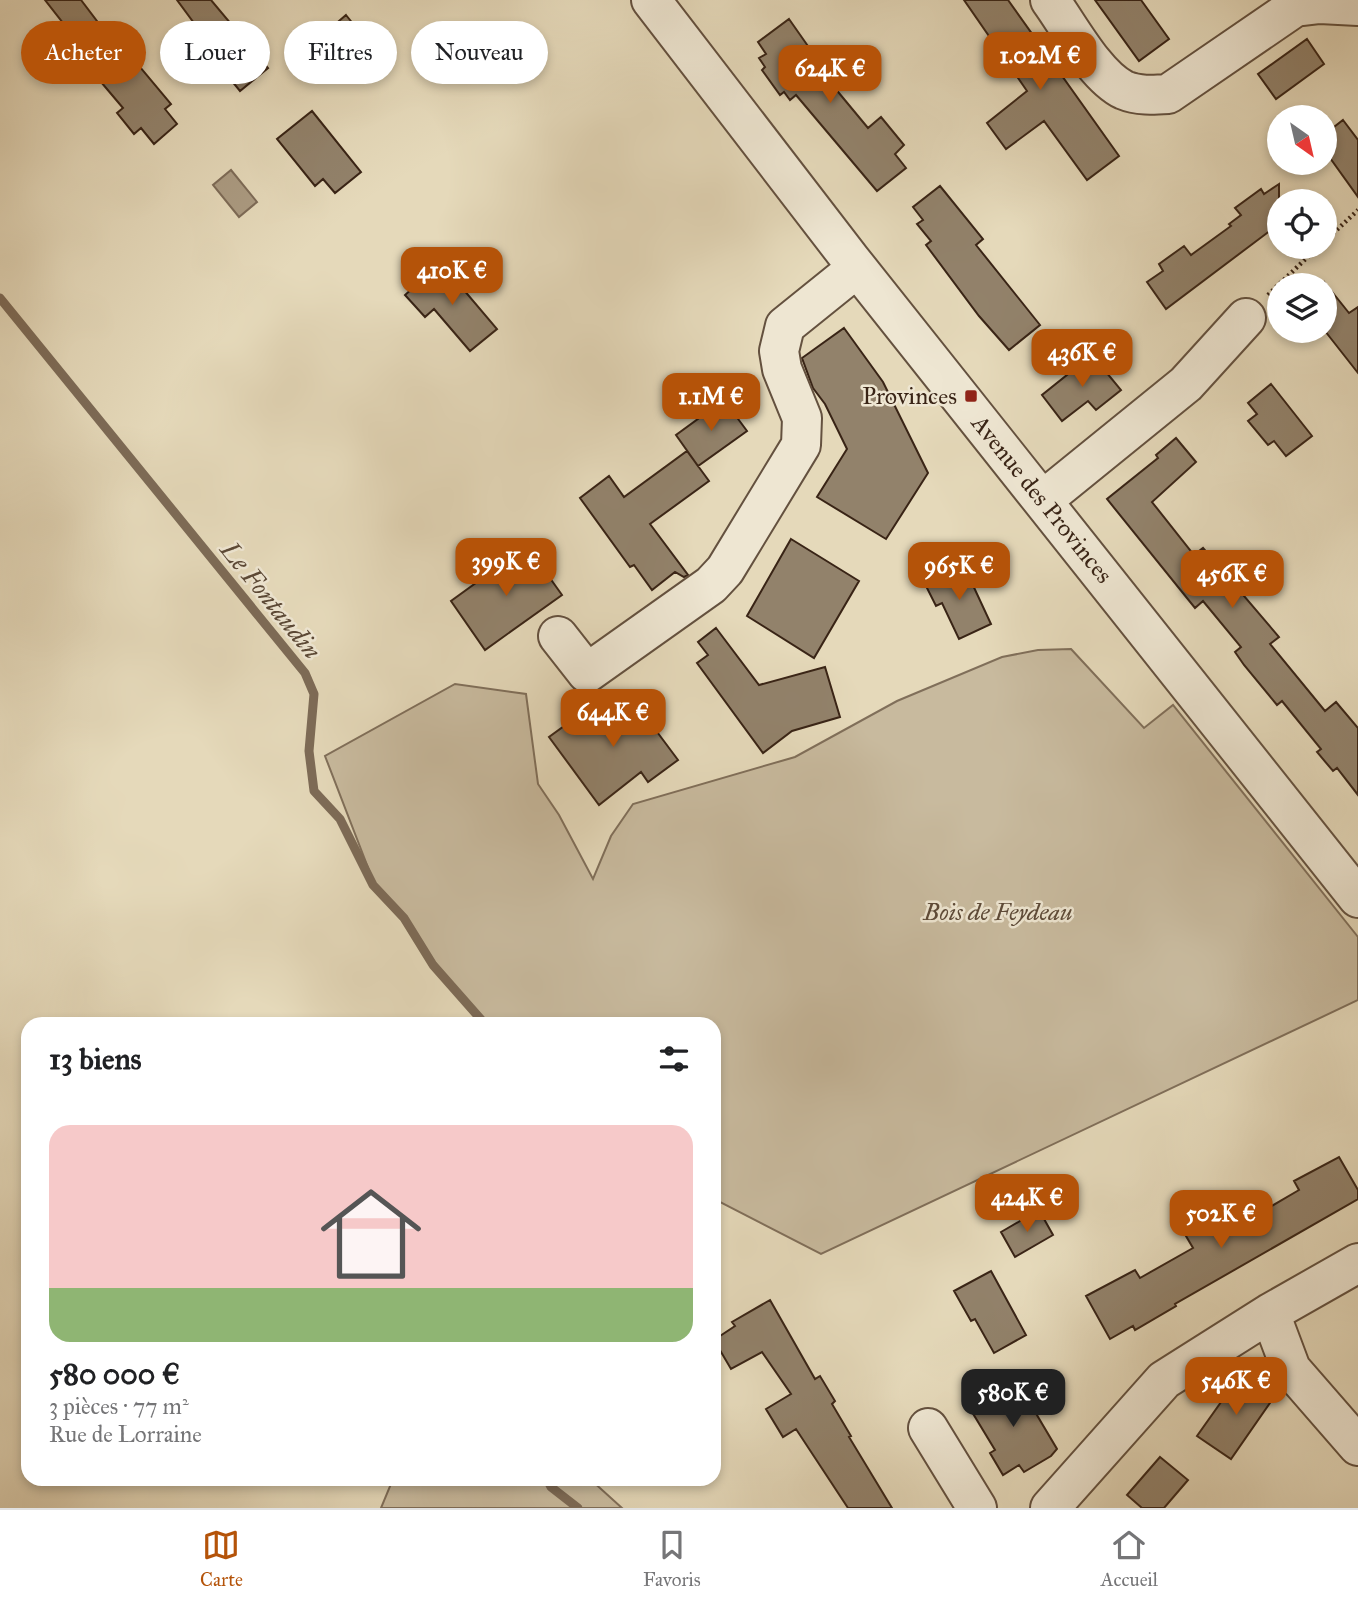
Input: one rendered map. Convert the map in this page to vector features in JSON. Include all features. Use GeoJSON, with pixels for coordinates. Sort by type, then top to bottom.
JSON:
{"type":"FeatureCollection","features":[{"type":"Feature","properties":{"kind":"street","name":"Avenue des Provinces"},"geometry":{"type":"LineString","coordinates":[[651,0],[856,268],[1358,898]]}},
{"type":"Feature","properties":{"kind":"street"},"geometry":{"type":"LineString","coordinates":[[1050,0],[1105,76],[1124,90],[1145,95],[1168,94],[1295,7],[1320,4],[1358,6]]}},
{"type":"Feature","properties":{"kind":"street"},"geometry":{"type":"LineString","coordinates":[[558,636],[587,673],[711,585],[725,570],[801,445],[802,418],[782,369],[779,351],[785,326],[856,268]]}},
{"type":"Feature","properties":{"kind":"street"},"geometry":{"type":"LineString","coordinates":[[1043,500],[1186,384],[1246,318]]}},
{"type":"Feature","properties":{"kind":"street"},"geometry":{"type":"LineString","coordinates":[[1050,1508],[1164,1380],[1270,1312],[1358,1263]]}},
{"type":"Feature","properties":{"kind":"street"},"geometry":{"type":"LineString","coordinates":[[1270,1312],[1291,1369],[1358,1446]]}},
{"type":"Feature","properties":{"kind":"street"},"geometry":{"type":"LineString","coordinates":[[928,1427],[977,1508]]}},
{"type":"Feature","properties":{"kind":"path"},"geometry":{"type":"LineString","coordinates":[[1337,230],[1358,210]]}},
{"type":"Feature","properties":{"kind":"path"},"geometry":{"type":"LineString","coordinates":[[1246,318],[1306,259]]}},
{"type":"Feature","properties":{"kind":"green space","name":"Bois de Feydeau"},"geometry":{"type":"Polygon","coordinates":[[[1071,649],[1144,728],[1173,705],[1358,937],[1358,1000],[821,1254],[721,1203],[721,1017],[480,1017],[432,963],[398,908],[374,883],[325,756],[455,684],[526,694],[538,784],[559,815],[593,879],[611,836],[633,804],[795,757],[897,701],[1002,657],[1038,650],[1071,649]]]}},
{"type":"Feature","properties":{"kind":"green space"},"geometry":{"type":"Polygon","coordinates":[[[390,1486],[598,1486],[622,1508],[381,1508],[390,1486]]]}},
{"type":"Feature","properties":{"kind":"shaded area"},"geometry":{"type":"Polygon","coordinates":[[[231,170],[257,202],[239,217],[213,185],[231,170]]]}},
{"type":"Feature","properties":{"kind":"building"},"geometry":{"type":"Polygon","coordinates":[[[45,0],[81,0],[97,21],[61,21],[45,0]]]}},
{"type":"Feature","properties":{"kind":"building"},"geometry":{"type":"Polygon","coordinates":[[[177,0],[211,0],[229,21],[192,21],[177,0]]]}},
{"type":"Feature","properties":{"kind":"building"},"geometry":{"type":"Polygon","coordinates":[[[964,0],[1008,0],[1119,156],[1087,180],[1044,121],[1006,149],[987,123],[1027,91],[964,0]]]}},
{"type":"Feature","properties":{"kind":"building"},"geometry":{"type":"Polygon","coordinates":[[[1095,0],[1141,0],[1169,39],[1139,61],[1095,0]]]}},
{"type":"Feature","properties":{"kind":"building"},"geometry":{"type":"Polygon","coordinates":[[[346,15],[351,21],[339,21],[346,15]]]}},
{"type":"Feature","properties":{"kind":"building"},"geometry":{"type":"Polygon","coordinates":[[[789,19],[836,86],[834,87],[868,128],[881,117],[904,145],[895,154],[906,168],[877,191],[796,95],[790,100],[784,92],[780,95],[762,70],[765,67],[759,58],[766,54],[758,42],[789,19]]]}},
{"type":"Feature","properties":{"kind":"building"},"geometry":{"type":"Polygon","coordinates":[[[1307,39],[1324,64],[1276,99],[1258,74],[1307,39]]]}},
{"type":"Feature","properties":{"kind":"building"},"geometry":{"type":"Polygon","coordinates":[[[146,74],[171,104],[165,109],[177,124],[154,144],[141,128],[134,134],[117,113],[123,108],[103,84],[146,84],[146,74]]]}},
{"type":"Feature","properties":{"kind":"building"},"geometry":{"type":"Polygon","coordinates":[[[234,84],[249,84],[240,91],[234,84]]]}},
{"type":"Feature","properties":{"kind":"building"},"geometry":{"type":"Polygon","coordinates":[[[312,111],[361,172],[335,193],[323,179],[315,186],[277,139],[312,111]]]}},
{"type":"Feature","properties":{"kind":"building"},"geometry":{"type":"Polygon","coordinates":[[[1343,120],[1358,140],[1358,197],[1337,168],[1337,125],[1343,120]]]}},
{"type":"Feature","properties":{"kind":"building"},"geometry":{"type":"Polygon","coordinates":[[[940,186],[983,239],[976,245],[1040,325],[1009,350],[979,316],[926,245],[931,241],[917,224],[923,220],[913,207],[940,186]]]}},
{"type":"Feature","properties":{"kind":"building"},"geometry":{"type":"Polygon","coordinates":[[[1261,189],[1264,194],[1267,192],[1267,233],[1166,309],[1147,282],[1163,271],[1159,264],[1184,246],[1191,255],[1231,226],[1229,224],[1241,215],[1235,208],[1261,189]]]}},
{"type":"Feature","properties":{"kind":"building"},"geometry":{"type":"Polygon","coordinates":[[[441,263],[497,329],[470,351],[434,309],[425,317],[405,295],[441,263]]]}},
{"type":"Feature","properties":{"kind":"building"},"geometry":{"type":"Polygon","coordinates":[[[1337,298],[1349,313],[1358,307],[1358,373],[1334,343],[1337,343],[1337,298]]]}},
{"type":"Feature","properties":{"kind":"building"},"geometry":{"type":"Polygon","coordinates":[[[844,328],[883,382],[928,473],[886,539],[817,497],[847,449],[825,404],[813,388],[802,358],[844,328]]]}},
{"type":"Feature","properties":{"kind":"building"},"geometry":{"type":"Polygon","coordinates":[[[1092,355],[1121,390],[1096,410],[1088,401],[1062,421],[1042,395],[1092,355]]]}},
{"type":"Feature","properties":{"kind":"building"},"geometry":{"type":"Polygon","coordinates":[[[1271,384],[1312,436],[1286,456],[1274,441],[1268,445],[1248,421],[1257,414],[1248,403],[1271,384]]]}},
{"type":"Feature","properties":{"kind":"building"},"geometry":{"type":"Polygon","coordinates":[[[724,400],[747,431],[698,466],[676,435],[724,400]]]}},
{"type":"Feature","properties":{"kind":"building"},"geometry":{"type":"Polygon","coordinates":[[[1176,438],[1196,462],[1152,502],[1194,555],[1203,548],[1279,637],[1270,644],[1325,711],[1336,702],[1358,728],[1358,795],[1337,768],[1333,771],[1317,752],[1321,749],[1282,701],[1277,705],[1244,665],[1235,652],[1241,647],[1203,601],[1195,608],[1107,499],[1158,458],[1156,455],[1176,438]]]}},
{"type":"Feature","properties":{"kind":"building"},"geometry":{"type":"Polygon","coordinates":[[[687,451],[709,481],[650,524],[688,575],[684,577],[675,572],[652,590],[634,565],[630,567],[580,498],[609,476],[624,497],[687,451]]]}},
{"type":"Feature","properties":{"kind":"building"},"geometry":{"type":"Polygon","coordinates":[[[791,539],[859,581],[814,658],[747,616],[791,539]]]}},
{"type":"Feature","properties":{"kind":"building"},"geometry":{"type":"Polygon","coordinates":[[[527,546],[562,595],[485,650],[451,601],[527,546]]]}},
{"type":"Feature","properties":{"kind":"building"},"geometry":{"type":"Polygon","coordinates":[[[964,566],[991,624],[959,639],[942,603],[936,606],[925,584],[964,566]]]}},
{"type":"Feature","properties":{"kind":"building"},"geometry":{"type":"Polygon","coordinates":[[[716,628],[759,685],[825,667],[840,717],[792,731],[763,753],[697,663],[708,655],[698,642],[716,628]]]}},
{"type":"Feature","properties":{"kind":"building"},"geometry":{"type":"Polygon","coordinates":[[[628,693],[678,760],[648,782],[641,772],[599,805],[549,737],[578,716],[584,725],[628,693]]]}},
{"type":"Feature","properties":{"kind":"building"},"geometry":{"type":"Polygon","coordinates":[[[1339,1157],[1358,1190],[1358,1199],[1175,1304],[1176,1306],[1135,1330],[1133,1326],[1110,1339],[1086,1296],[1135,1270],[1140,1278],[1193,1248],[1176,1219],[1203,1203],[1213,1220],[1218,1218],[1225,1229],[1251,1214],[1253,1217],[1299,1190],[1294,1181],[1339,1157]]]}},
{"type":"Feature","properties":{"kind":"building"},"geometry":{"type":"Polygon","coordinates":[[[1039,1210],[1053,1235],[1015,1257],[1001,1232],[1039,1210]]]}},
{"type":"Feature","properties":{"kind":"building"},"geometry":{"type":"Polygon","coordinates":[[[991,1271],[1026,1335],[994,1353],[975,1319],[971,1321],[954,1291],[991,1271]]]}},
{"type":"Feature","properties":{"kind":"building"},"geometry":{"type":"Polygon","coordinates":[[[770,1300],[815,1379],[820,1376],[835,1401],[832,1404],[851,1436],[849,1437],[892,1508],[848,1508],[796,1429],[783,1437],[766,1409],[791,1394],[762,1352],[731,1369],[721,1352],[721,1335],[735,1326],[732,1322],[770,1300]]]}},
{"type":"Feature","properties":{"kind":"building"},"geometry":{"type":"Polygon","coordinates":[[[1241,1374],[1274,1397],[1231,1459],[1197,1436],[1241,1374]]]}},
{"type":"Feature","properties":{"kind":"building"},"geometry":{"type":"Polygon","coordinates":[[[1015,1378],[1057,1449],[1051,1456],[1024,1472],[1019,1465],[1003,1475],[990,1453],[995,1450],[969,1407],[1015,1378]]]}},
{"type":"Feature","properties":{"kind":"building"},"geometry":{"type":"Polygon","coordinates":[[[1160,1457],[1188,1480],[1164,1508],[1142,1508],[1127,1495],[1160,1457]]]}},
{"type":"Feature","properties":{"kind":"waterway","name":"Le Fontaudin"},"geometry":{"type":"LineString","coordinates":[[0,298],[305,673],[314,694],[309,751],[314,791],[340,819],[373,885],[404,918],[433,965],[479,1017]]}},
{"type":"Feature","properties":{"kind":"waterway","name":"Le Fontaudin"},"geometry":{"type":"LineString","coordinates":[[550,1486],[578,1508]]}},
{"type":"Feature","properties":{"kind":"place","name":"Provinces"},"geometry":{"type":"Point","coordinates":[971,396]}}]}
